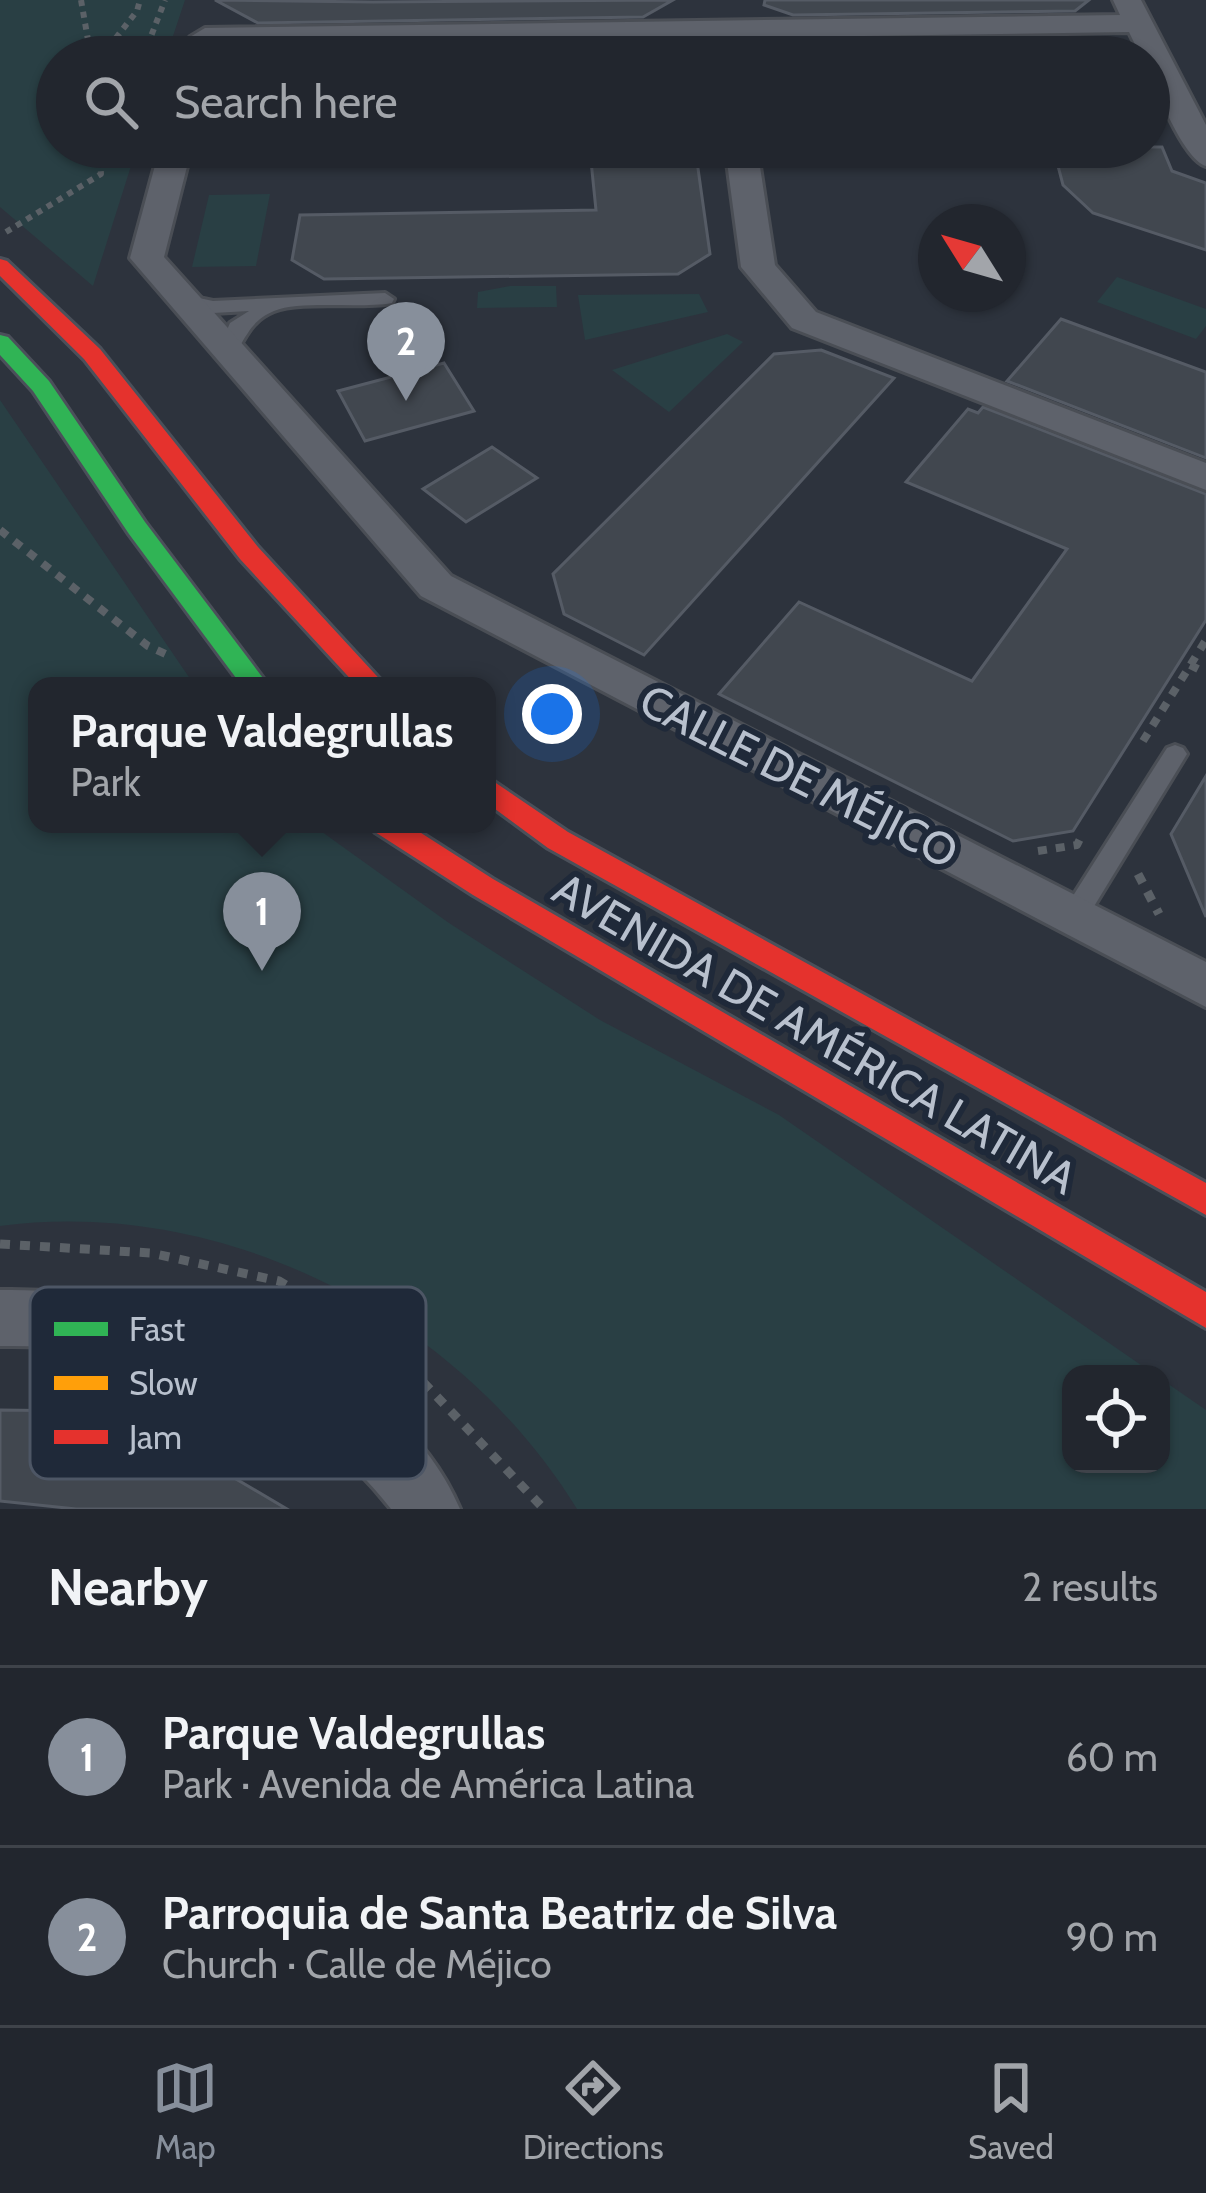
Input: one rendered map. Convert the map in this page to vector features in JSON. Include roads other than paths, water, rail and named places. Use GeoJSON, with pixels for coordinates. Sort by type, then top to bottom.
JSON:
{"type":"FeatureCollection","features":[{"type":"Feature","properties":{"kind":"main road"},"geometry":{"type":"LineString","coordinates":[[0,265],[92,354],[249,553],[365,677]]}},
{"type":"Feature","properties":{"kind":"main road"},"geometry":{"type":"LineString","coordinates":[[0,342],[40,386],[137,528],[249,677]]}},
{"type":"Feature","properties":{"kind":"main road","name":"AVENIDA DE AMÉRICA LATINA"},"geometry":{"type":"LineString","coordinates":[[496,795],[558,840],[1206,1200]]}},
{"type":"Feature","properties":{"kind":"main road","name":"AVENIDA DE AMÉRICA LATINA"},"geometry":{"type":"LineString","coordinates":[[399,833],[1206,1311]]}},
{"type":"Feature","properties":{"kind":"street"},"geometry":{"type":"LineString","coordinates":[[205,36],[724,28],[1132,11]]}},
{"type":"Feature","properties":{"kind":"street"},"geometry":{"type":"LineString","coordinates":[[1170,85],[1206,156]]}},
{"type":"Feature","properties":{"kind":"street","name":"CALLE DE MÉJICO"},"geometry":{"type":"LineString","coordinates":[[171,168],[147,258],[436,586],[1206,986]]}},
{"type":"Feature","properties":{"kind":"street"},"geometry":{"type":"LineString","coordinates":[[744,168],[758,267],[804,320],[1206,477]]}},
{"type":"Feature","properties":{"kind":"street"},"geometry":{"type":"LineString","coordinates":[[0,1318],[30,1317]]}},
{"type":"Feature","properties":{"kind":"street"},"geometry":{"type":"LineString","coordinates":[[408,1479],[429,1509]]}},
{"type":"Feature","properties":{"kind":"lane"},"geometry":{"type":"LineString","coordinates":[[185,301],[213,307],[385,299]]}},
{"type":"Feature","properties":{"kind":"lane"},"geometry":{"type":"LineString","coordinates":[[228,351],[237,327],[277,301]]}},
{"type":"Feature","properties":{"kind":"lane"},"geometry":{"type":"LineString","coordinates":[[1073,918],[1174,754]]}},
{"type":"Feature","properties":{"kind":"place","name":"Parroquia de Santa Beatriz de Silva"},"geometry":{"type":"Point","coordinates":[406,401]}},
{"type":"Feature","properties":{"kind":"place","name":"Parque Valdegrullas"},"geometry":{"type":"Point","coordinates":[262,971]}}]}
